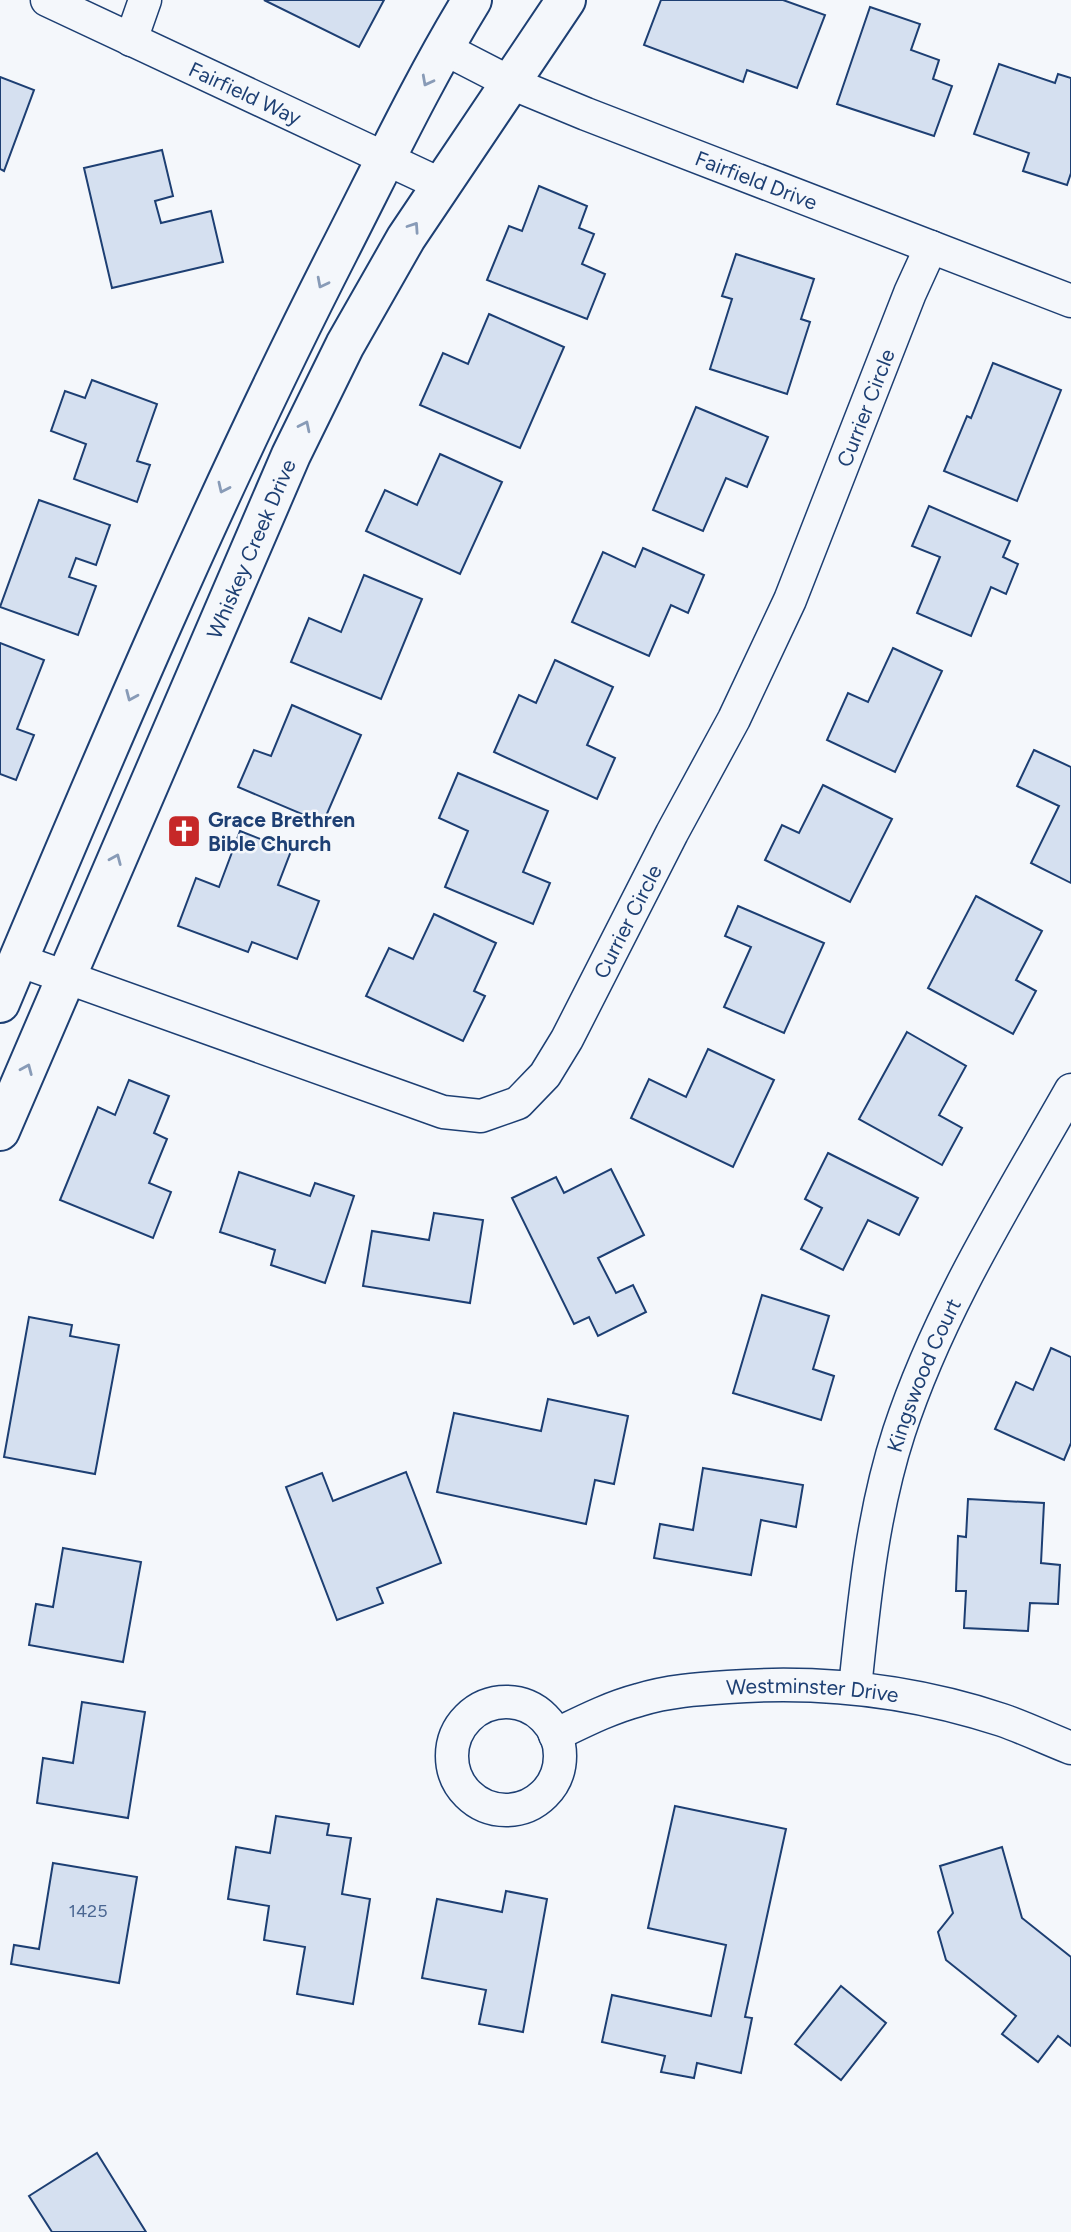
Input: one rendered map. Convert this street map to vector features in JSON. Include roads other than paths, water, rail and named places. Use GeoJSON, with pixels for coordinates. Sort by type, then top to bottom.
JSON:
{"type":"FeatureCollection","features":[{"type":"Feature","properties":{"kind":"street","name":"Fairfield Way"},"geometry":{"type":"LineString","coordinates":[[47,0],[442,184]]}},
{"type":"Feature","properties":{"kind":"street"},"geometry":{"type":"LineString","coordinates":[[131,40],[145,0]]}},
{"type":"Feature","properties":{"kind":"street"},"geometry":{"type":"LineString","coordinates":[[0,1003],[192,554],[273,380],[386,159],[472,0]]}},
{"type":"Feature","properties":{"kind":"street","name":"Whiskey Creek Drive"},"geometry":{"type":"LineString","coordinates":[[0,1131],[291,455],[345,345],[406,239],[566,0]]}},
{"type":"Feature","properties":{"kind":"street","name":"Fairfield Drive"},"geometry":{"type":"LineString","coordinates":[[445,49],[511,83],[1071,301]]}},
{"type":"Feature","properties":{"kind":"street","name":"Currier Circle"},"geometry":{"type":"LineString","coordinates":[[18,960],[443,1112],[481,1116],[518,1103],[545,1075],[567,1039],[671,833],[734,719],[790,600],[910,293],[931,247]]}},
{"type":"Feature","properties":{"kind":"street","name":"Kingswood Court"},"geometry":{"type":"LineString","coordinates":[[855,1688],[870,1555],[887,1475],[900,1431],[928,1355],[965,1276],[1071,1090]]}},
{"type":"Feature","properties":{"kind":"street","name":"Westminster Drive"},"geometry":{"type":"LineString","coordinates":[[555,1735],[624,1704],[677,1691],[769,1684],[855,1688],[922,1699],[1002,1720],[1071,1748]]}},
{"type":"Feature","properties":{"kind":"place","name":"Grace Brethren Bible Church"},"geometry":{"type":"Point","coordinates":[184,831]}}]}
